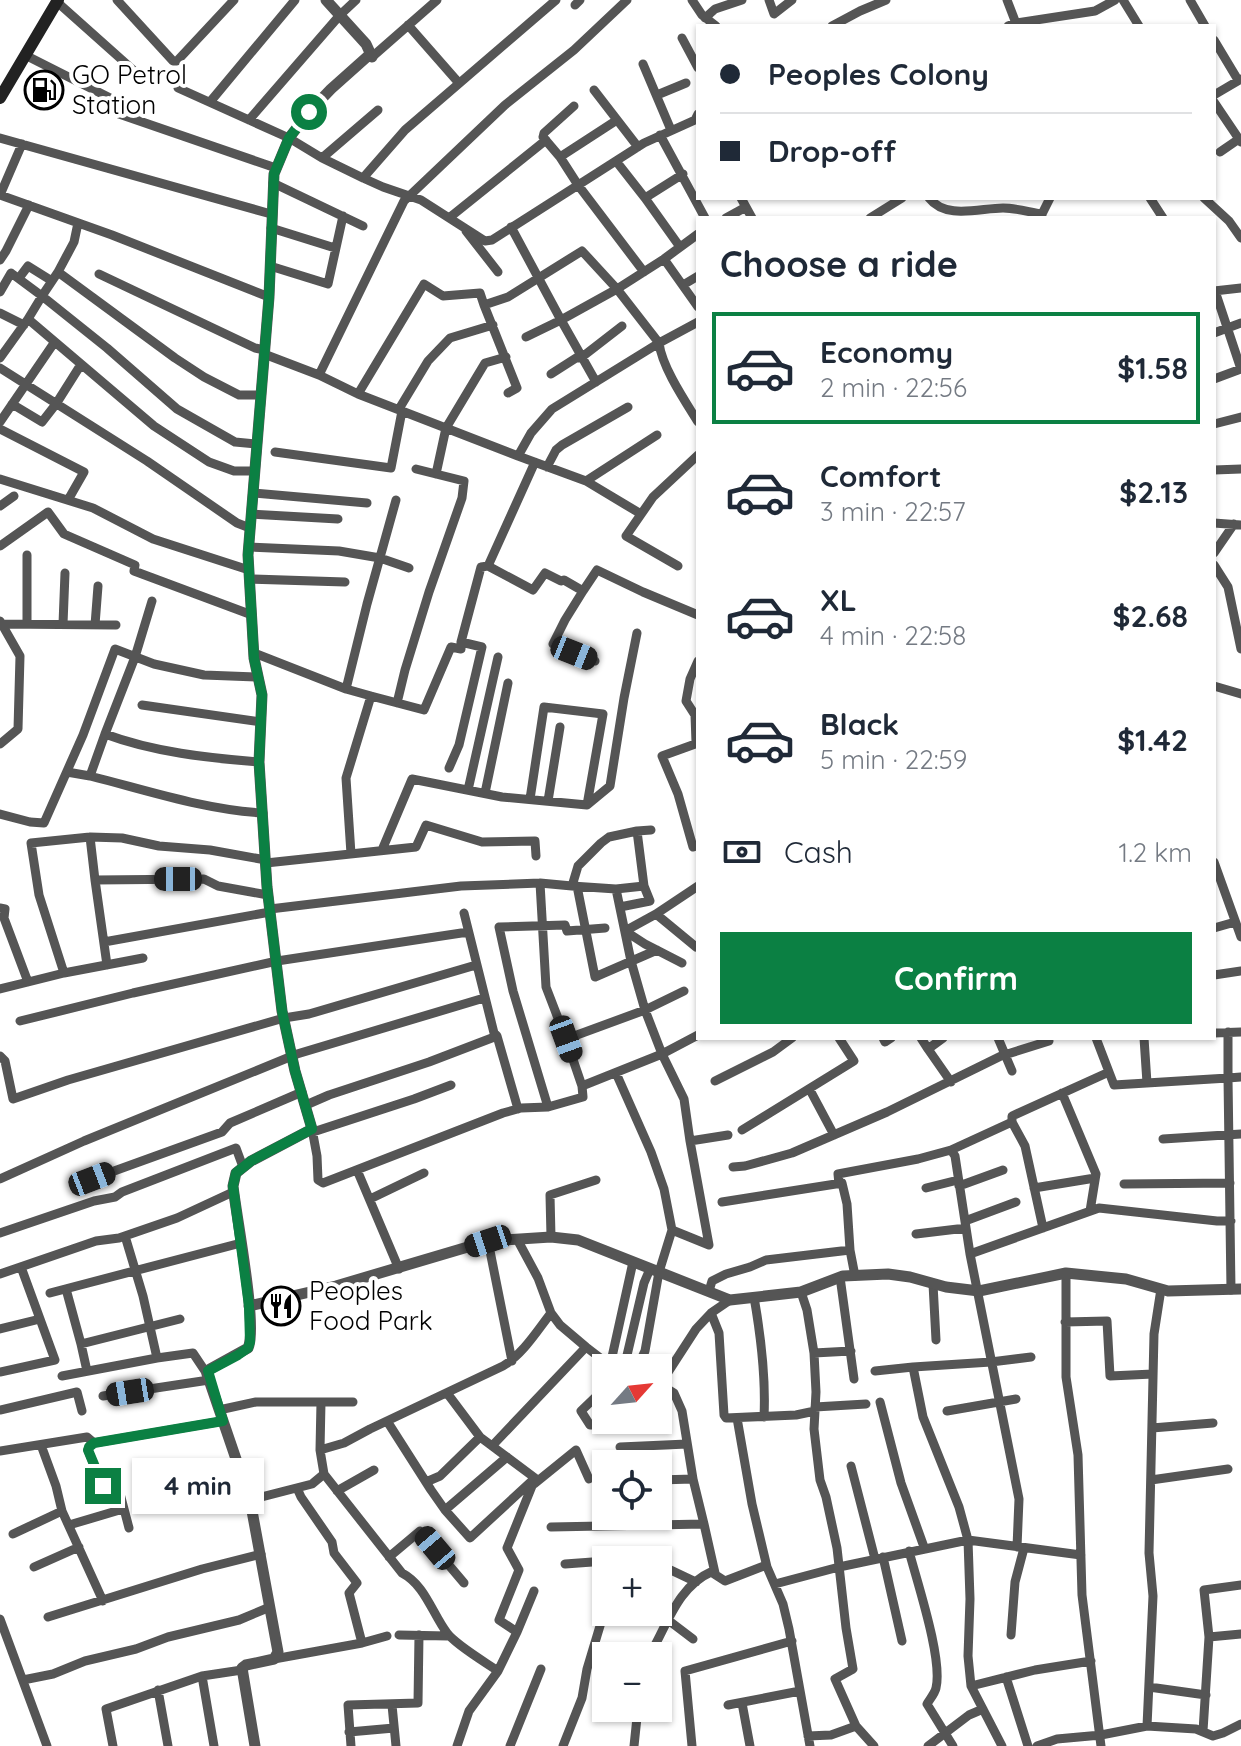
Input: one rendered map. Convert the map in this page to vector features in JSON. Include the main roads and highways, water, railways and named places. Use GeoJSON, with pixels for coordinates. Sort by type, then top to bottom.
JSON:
{"type":"FeatureCollection","features":[{"type":"Feature","properties":{"kind":"main road"},"geometry":{"type":"LineString","coordinates":[[0,98],[57,1]]}},
{"type":"Feature","properties":{"kind":"place","name":"GO Petrol Station"},"geometry":{"type":"Point","coordinates":[44,90]}},
{"type":"Feature","properties":{"kind":"place","name":"Peoples Food Park"},"geometry":{"type":"Point","coordinates":[281,1306]}}]}
